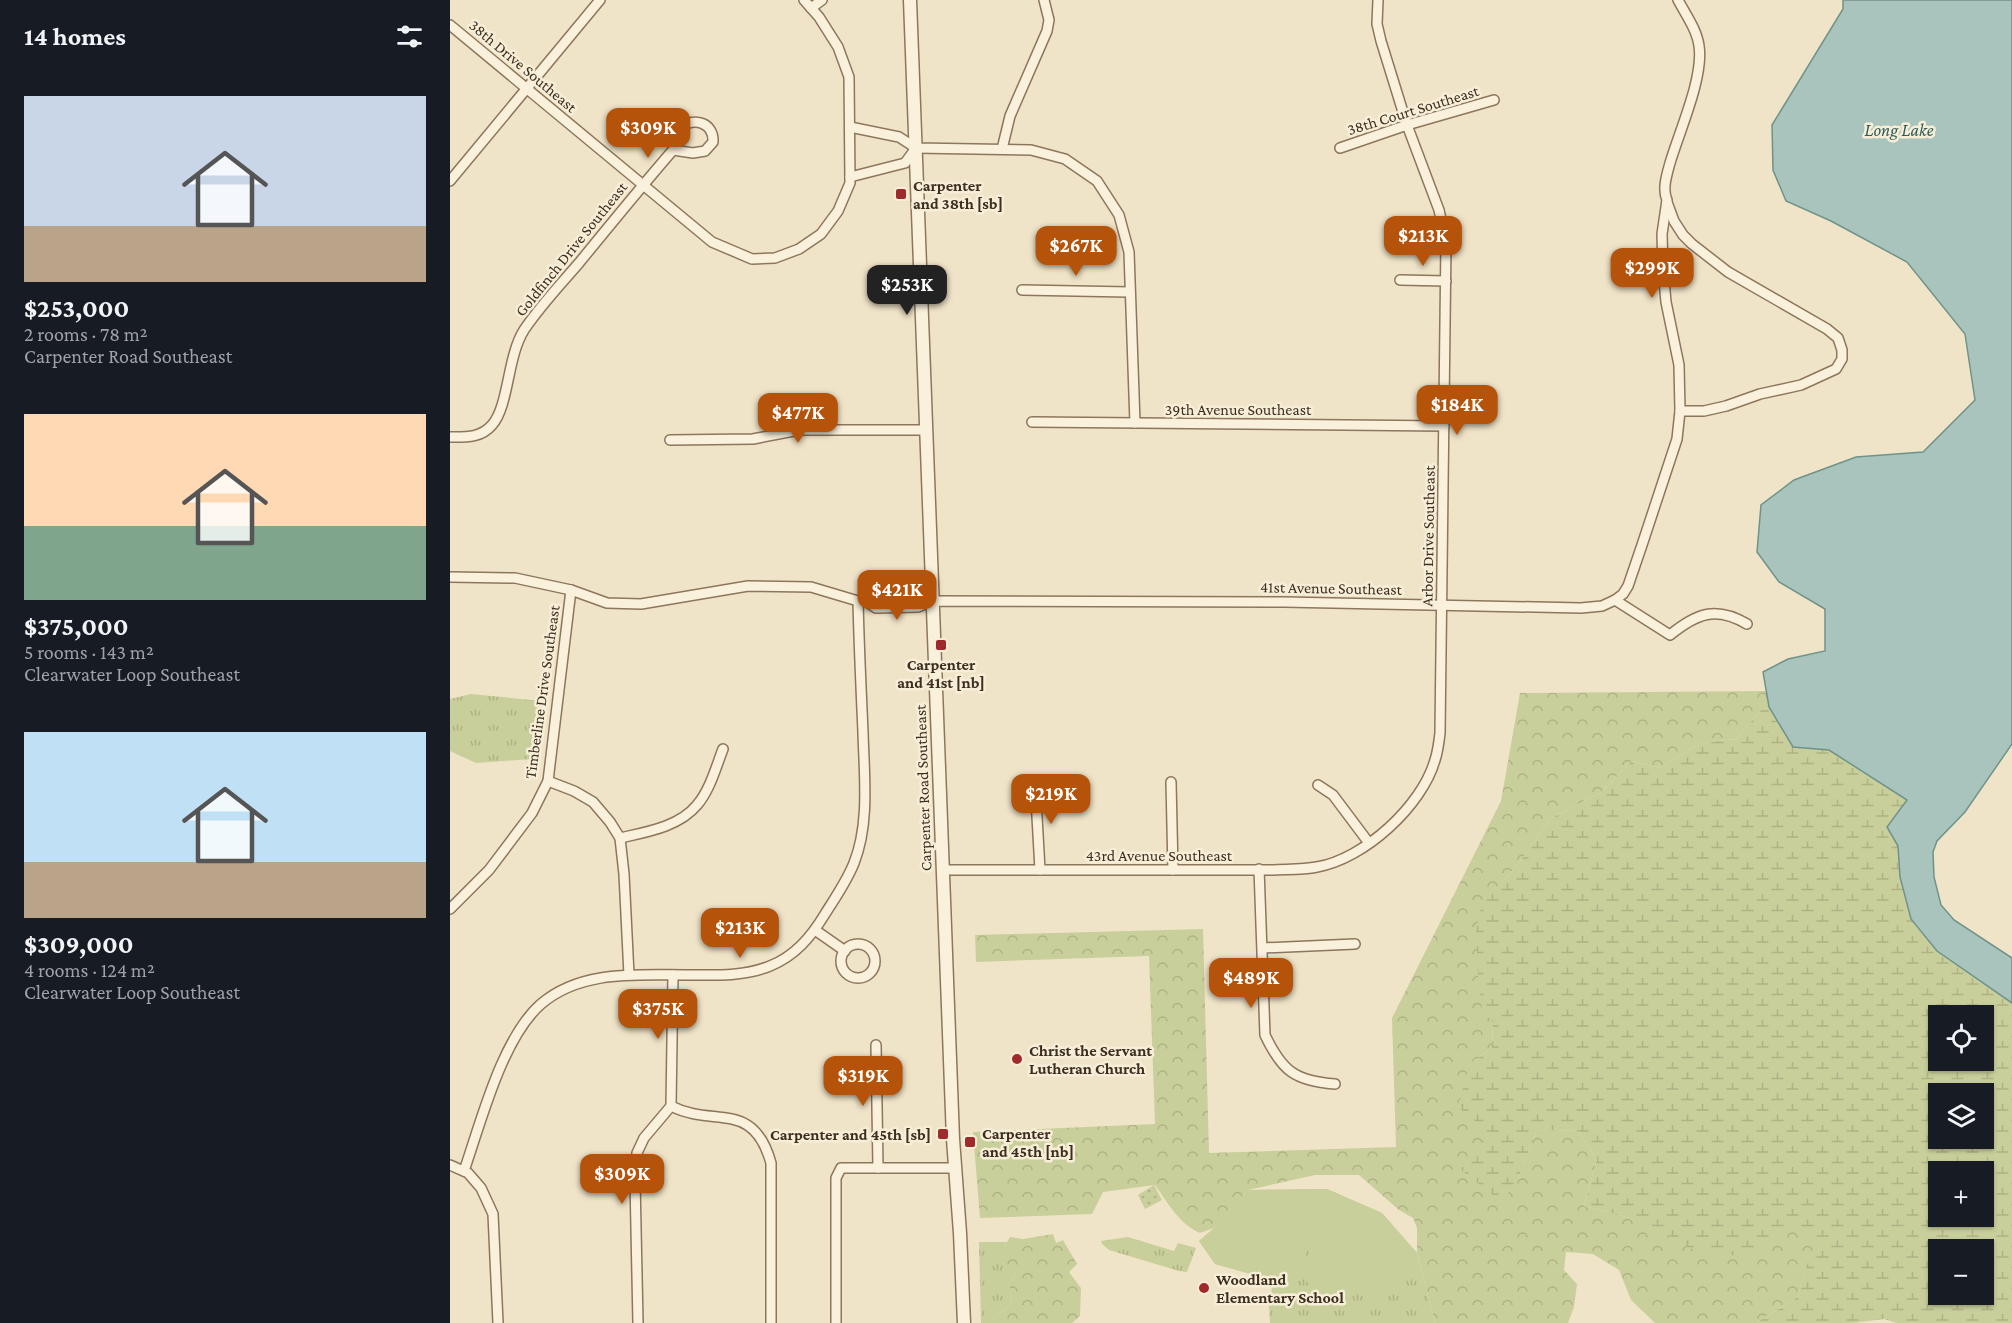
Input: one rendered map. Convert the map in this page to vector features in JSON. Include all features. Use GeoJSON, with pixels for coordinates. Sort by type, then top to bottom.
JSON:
{"type":"FeatureCollection","features":[{"type":"Feature","properties":{"kind":"street"},"geometry":{"type":"LineString","coordinates":[[450,181],[600,0]]}},
{"type":"Feature","properties":{"kind":"street","name":"38th Drive Southeast"},"geometry":{"type":"LineString","coordinates":[[450,25],[712,242],[752,259],[775,258],[799,249],[821,234],[838,211],[850,183],[849,77],[838,47],[804,0]]}},
{"type":"Feature","properties":{"kind":"street"},"geometry":{"type":"LineString","coordinates":[[811,8],[822,0]]}},
{"type":"Feature","properties":{"kind":"street","name":"Carpenter Road Southeast"},"geometry":{"type":"LineString","coordinates":[[910,0],[955,1168],[964,1323]]}},
{"type":"Feature","properties":{"kind":"street"},"geometry":{"type":"LineString","coordinates":[[1002,149],[1010,116],[1047,31],[1049,20],[1044,0]]}},
{"type":"Feature","properties":{"kind":"street","name":"Arbor Drive Southeast"},"geometry":{"type":"LineString","coordinates":[[1369,843],[1398,821],[1421,789],[1435,762],[1440,733],[1446,280],[1445,230],[1407,125],[1377,24],[1378,0]]}},
{"type":"Feature","properties":{"kind":"street"},"geometry":{"type":"LineString","coordinates":[[1678,0],[1695,31],[1700,46],[1700,61],[1666,177],[1665,195],[1674,221],[1692,244],[1728,272],[1827,329],[1838,338],[1842,350],[1842,359],[1836,369],[1812,381],[1760,394],[1715,409],[1680,411]]}},
{"type":"Feature","properties":{"kind":"street","name":"38th Court Southeast"},"geometry":{"type":"LineString","coordinates":[[1340,148],[1407,125],[1494,100]]}},
{"type":"Feature","properties":{"kind":"street"},"geometry":{"type":"LineString","coordinates":[[699,122],[705,124],[712,133],[713,142],[705,151],[693,153],[673,150],[678,130],[684,124],[699,122]]}},
{"type":"Feature","properties":{"kind":"street"},"geometry":{"type":"LineString","coordinates":[[850,126],[899,137],[915,148],[1031,150],[1065,159],[1097,181],[1119,215],[1129,252],[1135,423]]}},
{"type":"Feature","properties":{"kind":"street"},"geometry":{"type":"LineString","coordinates":[[850,177],[905,163],[915,148]]}},
{"type":"Feature","properties":{"kind":"street","name":"Goldfinch Drive Southeast"},"geometry":{"type":"LineString","coordinates":[[450,437],[473,437],[483,433],[492,425],[498,416],[512,358],[523,332],[673,150]]}},
{"type":"Feature","properties":{"kind":"street"},"geometry":{"type":"LineString","coordinates":[[1666,200],[1662,234],[1663,269],[1666,302],[1678,365],[1680,411],[1677,439],[1628,586],[1615,600],[1670,635],[1680,627],[1714,613],[1737,618],[1747,624]]}},
{"type":"Feature","properties":{"kind":"street"},"geometry":{"type":"LineString","coordinates":[[1400,280],[1446,280]]}},
{"type":"Feature","properties":{"kind":"street"},"geometry":{"type":"LineString","coordinates":[[1022,290],[1129,292]]}},
{"type":"Feature","properties":{"kind":"street","name":"39th Avenue Southeast"},"geometry":{"type":"LineString","coordinates":[[1032,422],[1444,426]]}},
{"type":"Feature","properties":{"kind":"street"},"geometry":{"type":"LineString","coordinates":[[670,440],[753,439],[799,430],[927,430]]}},
{"type":"Feature","properties":{"kind":"street","name":"41st Avenue Southeast"},"geometry":{"type":"LineString","coordinates":[[450,577],[515,578],[572,590],[607,603],[642,604],[748,586],[811,587],[862,601],[876,608],[918,608],[932,602],[1203,602],[1581,608],[1602,606],[1615,600]]}},
{"type":"Feature","properties":{"kind":"street","name":"Timberline Drive Southeast"},"geometry":{"type":"LineString","coordinates":[[450,909],[489,870],[532,813],[548,781],[572,590]]}},
{"type":"Feature","properties":{"kind":"street","name":"41st Avenue Southeast"},"geometry":{"type":"LineString","coordinates":[[862,601],[876,593],[915,593],[932,602]]}},
{"type":"Feature","properties":{"kind":"street"},"geometry":{"type":"LineString","coordinates":[[464,1171],[502,1063],[521,1027],[541,1005],[564,988],[592,979],[629,975],[732,975],[770,966],[792,954],[815,930],[854,862],[862,832],[865,789],[862,601]]}},
{"type":"Feature","properties":{"kind":"street"},"geometry":{"type":"LineString","coordinates":[[620,838],[660,828],[684,818],[698,805],[723,749]]}},
{"type":"Feature","properties":{"kind":"street"},"geometry":{"type":"LineString","coordinates":[[548,781],[574,791],[593,802],[620,838],[629,975]]}},
{"type":"Feature","properties":{"kind":"street"},"geometry":{"type":"LineString","coordinates":[[1035,781],[1040,870]]}},
{"type":"Feature","properties":{"kind":"street"},"geometry":{"type":"LineString","coordinates":[[1171,782],[1173,870]]}},
{"type":"Feature","properties":{"kind":"street"},"geometry":{"type":"LineString","coordinates":[[1318,785],[1333,795],[1369,843]]}},
{"type":"Feature","properties":{"kind":"street","name":"43rd Avenue Southeast"},"geometry":{"type":"LineString","coordinates":[[943,870],[1173,870],[1318,867],[1348,856],[1369,843]]}},
{"type":"Feature","properties":{"kind":"street"},"geometry":{"type":"LineString","coordinates":[[1259,869],[1265,1035],[1277,1060],[1296,1075],[1314,1082],[1335,1084]]}},
{"type":"Feature","properties":{"kind":"street"},"geometry":{"type":"LineString","coordinates":[[815,930],[844,951]]}},
{"type":"Feature","properties":{"kind":"street"},"geometry":{"type":"LineString","coordinates":[[1263,948],[1355,944]]}},
{"type":"Feature","properties":{"kind":"street"},"geometry":{"type":"LineString","coordinates":[[638,1323],[635,1181],[637,1154],[644,1138],[671,1106],[673,975]]}},
{"type":"Feature","properties":{"kind":"street"},"geometry":{"type":"LineString","coordinates":[[876,1045],[878,1168]]}},
{"type":"Feature","properties":{"kind":"street"},"geometry":{"type":"LineString","coordinates":[[671,1106],[685,1114],[737,1120],[751,1127],[765,1142],[771,1163],[771,1323]]}},
{"type":"Feature","properties":{"kind":"street"},"geometry":{"type":"LineString","coordinates":[[450,1166],[468,1173],[481,1188],[492,1214],[498,1323]]}},
{"type":"Feature","properties":{"kind":"street"},"geometry":{"type":"LineString","coordinates":[[836,1323],[836,1178],[841,1168],[955,1168]]}},
{"type":"Feature","properties":{"kind":"green space"},"geometry":{"type":"Polygon","coordinates":[[[1766,691],[1769,707],[1760,711],[1736,739],[1701,743],[1660,768],[1632,761],[1603,791],[1550,819],[1504,880],[1482,1009],[1493,1021],[1492,1047],[1469,1065],[1489,1133],[1518,1179],[1537,1130],[1578,1131],[1597,1159],[1584,1206],[1649,1223],[1688,1248],[1793,1227],[1819,1237],[1803,1275],[1798,1297],[1756,1323],[1655,1323],[1631,1300],[1619,1270],[1593,1254],[1566,1252],[1564,1270],[1577,1284],[1574,1307],[1568,1323],[1435,1323],[1417,1253],[1417,1228],[1413,1218],[1399,1210],[1359,1175],[1315,1175],[1248,1190],[1214,1228],[1200,1233],[1180,1219],[1155,1185],[1103,1192],[1092,1214],[980,1218],[973,1132],[1155,1124],[1149,956],[976,962],[975,935],[1203,929],[1209,1153],[1396,1147],[1392,1018],[1501,801],[1520,693],[1766,691]]]}},
{"type":"Feature","properties":{"kind":"green space"},"geometry":{"type":"Polygon","coordinates":[[[471,694],[542,701],[532,759],[476,763],[450,751],[450,699],[471,694]]]}},
{"type":"Feature","properties":{"kind":"green space"},"geometry":{"type":"Polygon","coordinates":[[[1769,707],[1793,747],[1829,750],[1907,800],[1888,827],[1898,846],[1900,877],[1937,951],[2012,1003],[2012,1323],[1897,1323],[1884,1319],[1853,1323],[1756,1323],[1798,1297],[1803,1275],[1818,1237],[1793,1228],[1748,1258],[1688,1248],[1648,1223],[1584,1206],[1597,1159],[1578,1131],[1537,1130],[1518,1179],[1502,1202],[1460,1169],[1489,1133],[1458,1107],[1469,1065],[1492,1047],[1493,1022],[1482,1009],[1478,976],[1476,931],[1483,898],[1519,863],[1550,819],[1603,791],[1632,761],[1660,768],[1701,743],[1736,739],[1760,711],[1769,707]]]}},
{"type":"Feature","properties":{"kind":"green space"},"geometry":{"type":"Polygon","coordinates":[[[1154,1185],[1162,1200],[1145,1209],[1138,1195],[1154,1185]]]}},
{"type":"Feature","properties":{"kind":"green space"},"geometry":{"type":"Polygon","coordinates":[[[1311,1189],[1305,1269],[1290,1285],[1215,1264],[1199,1241],[1214,1228],[1248,1190],[1311,1189]]]}},
{"type":"Feature","properties":{"kind":"green space"},"geometry":{"type":"Polygon","coordinates":[[[1313,1189],[1327,1189],[1382,1213],[1417,1253],[1399,1287],[1315,1289],[1307,1282],[1313,1189]]]}},
{"type":"Feature","properties":{"kind":"green space"},"geometry":{"type":"Polygon","coordinates":[[[1327,1189],[1382,1213],[1417,1253],[1435,1323],[1270,1323],[1269,1307],[1273,1280],[1215,1264],[1199,1241],[1214,1228],[1248,1190],[1327,1189]]]}},
{"type":"Feature","properties":{"kind":"green space"},"geometry":{"type":"Polygon","coordinates":[[[1053,1234],[1056,1243],[1063,1240],[1077,1264],[1069,1272],[1081,1288],[1080,1316],[1072,1323],[993,1323],[993,1319],[1012,1301],[1009,1284],[1016,1273],[1000,1261],[1010,1237],[1023,1239],[1053,1234]]]}},
{"type":"Feature","properties":{"kind":"green space"},"geometry":{"type":"Polygon","coordinates":[[[1128,1237],[1174,1251],[1178,1243],[1196,1248],[1187,1272],[1109,1250],[1101,1241],[1128,1237]]]}},
{"type":"Feature","properties":{"kind":"green space"},"geometry":{"type":"Polygon","coordinates":[[[979,1242],[1007,1242],[1004,1247],[1016,1273],[1009,1284],[1012,1301],[993,1319],[993,1323],[981,1323],[979,1242]]]}},
{"type":"Feature","properties":{"kind":"water","name":"Long Lake"},"geometry":{"type":"Polygon","coordinates":[[[1843,0],[2012,0],[2012,744],[1965,812],[1937,841],[1933,852],[1934,877],[1941,905],[1954,920],[2012,958],[2012,1003],[1937,951],[1911,919],[1900,877],[1898,846],[1887,827],[1907,800],[1829,750],[1793,747],[1769,707],[1763,672],[1788,659],[1825,651],[1825,609],[1779,582],[1757,552],[1761,505],[1794,480],[1856,457],[1923,452],[1975,400],[1965,334],[1907,262],[1831,221],[1786,201],[1773,170],[1772,125],[1843,9],[1843,0]]]}},
{"type":"Feature","properties":{"kind":"place","name":"Carpenter and 38th [sb]"},"geometry":{"type":"Point","coordinates":[901,194]}},
{"type":"Feature","properties":{"kind":"place","name":"Carpenter and 41st [nb]"},"geometry":{"type":"Point","coordinates":[941,645]}},
{"type":"Feature","properties":{"kind":"place","name":"Christ the Servant Lutheran Church"},"geometry":{"type":"Point","coordinates":[1017,1059]}},
{"type":"Feature","properties":{"kind":"place","name":"Carpenter and 45th [sb]"},"geometry":{"type":"Point","coordinates":[943,1134]}},
{"type":"Feature","properties":{"kind":"place","name":"Carpenter and 45th [nb]"},"geometry":{"type":"Point","coordinates":[970,1142]}},
{"type":"Feature","properties":{"kind":"place","name":"Woodland Elementary School"},"geometry":{"type":"Point","coordinates":[1204,1288]}}]}
